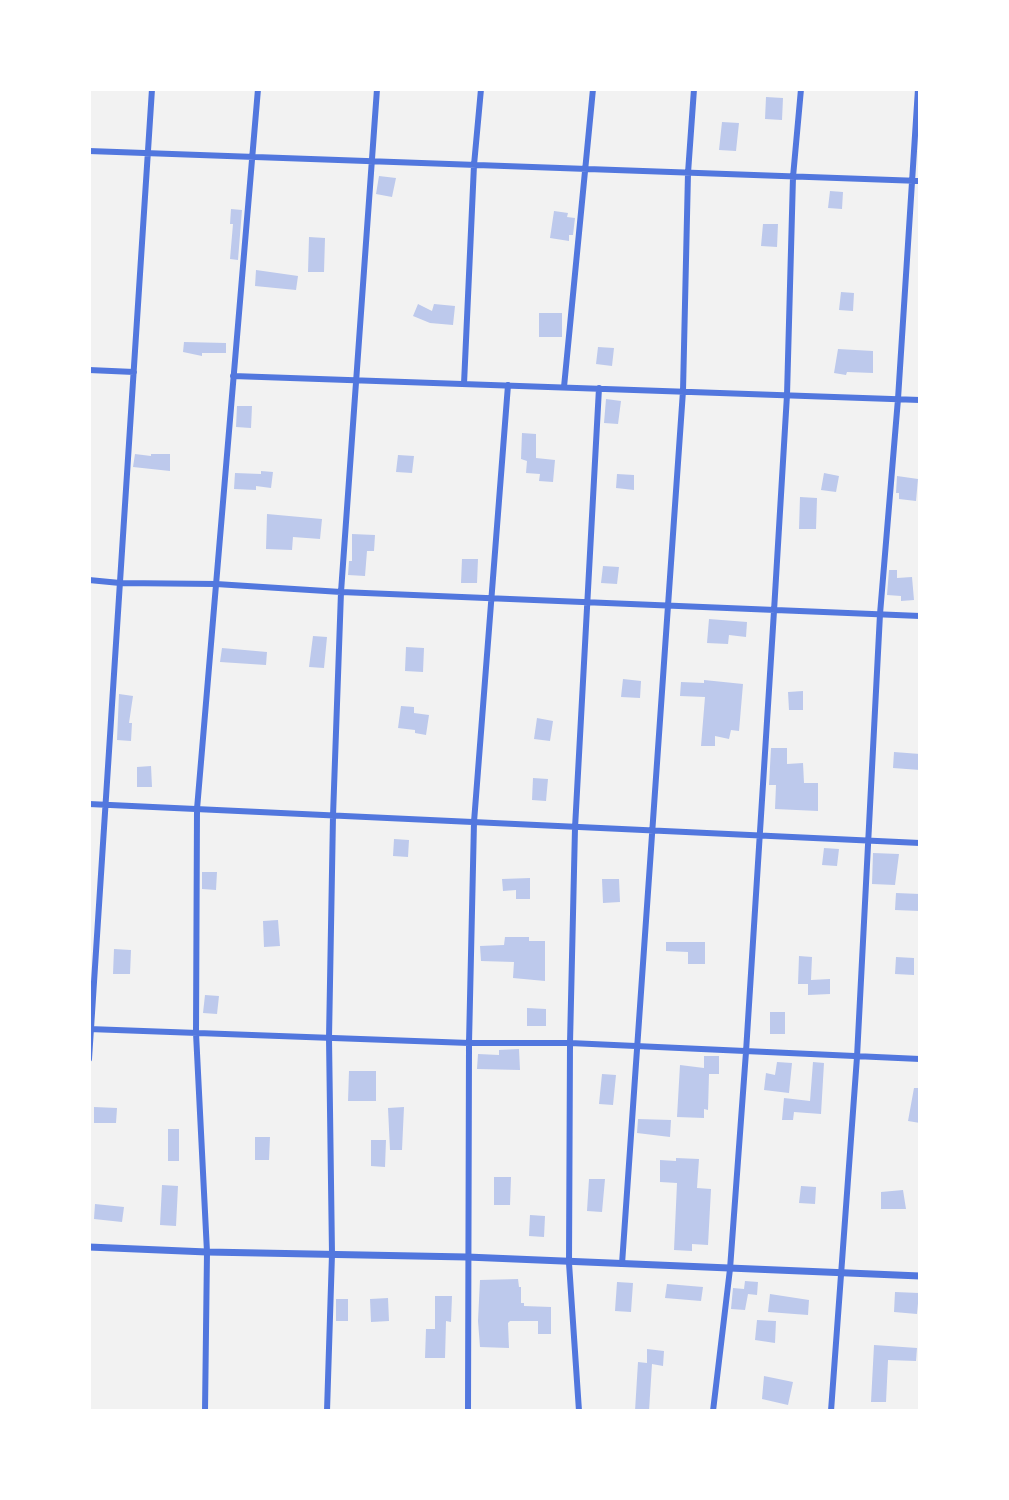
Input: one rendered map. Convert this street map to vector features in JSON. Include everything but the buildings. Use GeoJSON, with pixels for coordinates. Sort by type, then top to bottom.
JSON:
{"type":"FeatureCollection","features":[{"type":"Feature","properties":{"kind":"street"},"geometry":{"type":"LineString","coordinates":[[89,1059],[152,89]]}},
{"type":"Feature","properties":{"kind":"street"},"geometry":{"type":"LineString","coordinates":[[205,1411],[207,1252],[196,1033],[197,809],[258,89]]}},
{"type":"Feature","properties":{"kind":"street"},"geometry":{"type":"LineString","coordinates":[[327,1411],[332,1254],[329,1038],[341,592],[377,89]]}},
{"type":"Feature","properties":{"kind":"street"},"geometry":{"type":"LineString","coordinates":[[464,384],[474,165],[481,89]]}},
{"type":"Feature","properties":{"kind":"street"},"geometry":{"type":"LineString","coordinates":[[564,387],[593,89]]}},
{"type":"Feature","properties":{"kind":"street"},"geometry":{"type":"LineString","coordinates":[[622,1264],[670,607],[683,391],[688,173],[694,89]]}},
{"type":"Feature","properties":{"kind":"street"},"geometry":{"type":"LineString","coordinates":[[713,1411],[730,1269],[746,1052],[775,611],[793,177],[801,89]]}},
{"type":"Feature","properties":{"kind":"street"},"geometry":{"type":"LineString","coordinates":[[831,1411],[857,1057],[880,614],[916,181],[918,89]]}},
{"type":"Feature","properties":{"kind":"street"},"geometry":{"type":"LineString","coordinates":[[89,151],[916,181]]}},
{"type":"Feature","properties":{"kind":"street"},"geometry":{"type":"LineString","coordinates":[[89,370],[134,372]]}},
{"type":"Feature","properties":{"kind":"street"},"geometry":{"type":"LineString","coordinates":[[233,376],[920,400]]}},
{"type":"Feature","properties":{"kind":"street"},"geometry":{"type":"LineString","coordinates":[[468,1411],[469,1043],[474,822],[508,385]]}},
{"type":"Feature","properties":{"kind":"street"},"geometry":{"type":"LineString","coordinates":[[579,1411],[569,1263],[570,1043],[575,828],[598,388]]}},
{"type":"Feature","properties":{"kind":"street"},"geometry":{"type":"LineString","coordinates":[[89,580],[920,616]]}},
{"type":"Feature","properties":{"kind":"street"},"geometry":{"type":"LineString","coordinates":[[89,804],[920,843]]}},
{"type":"Feature","properties":{"kind":"street"},"geometry":{"type":"LineString","coordinates":[[90,1029],[469,1043],[570,1043],[920,1059]]}},
{"type":"Feature","properties":{"kind":"street"},"geometry":{"type":"LineString","coordinates":[[89,1247],[467,1257],[920,1276]]}}]}
